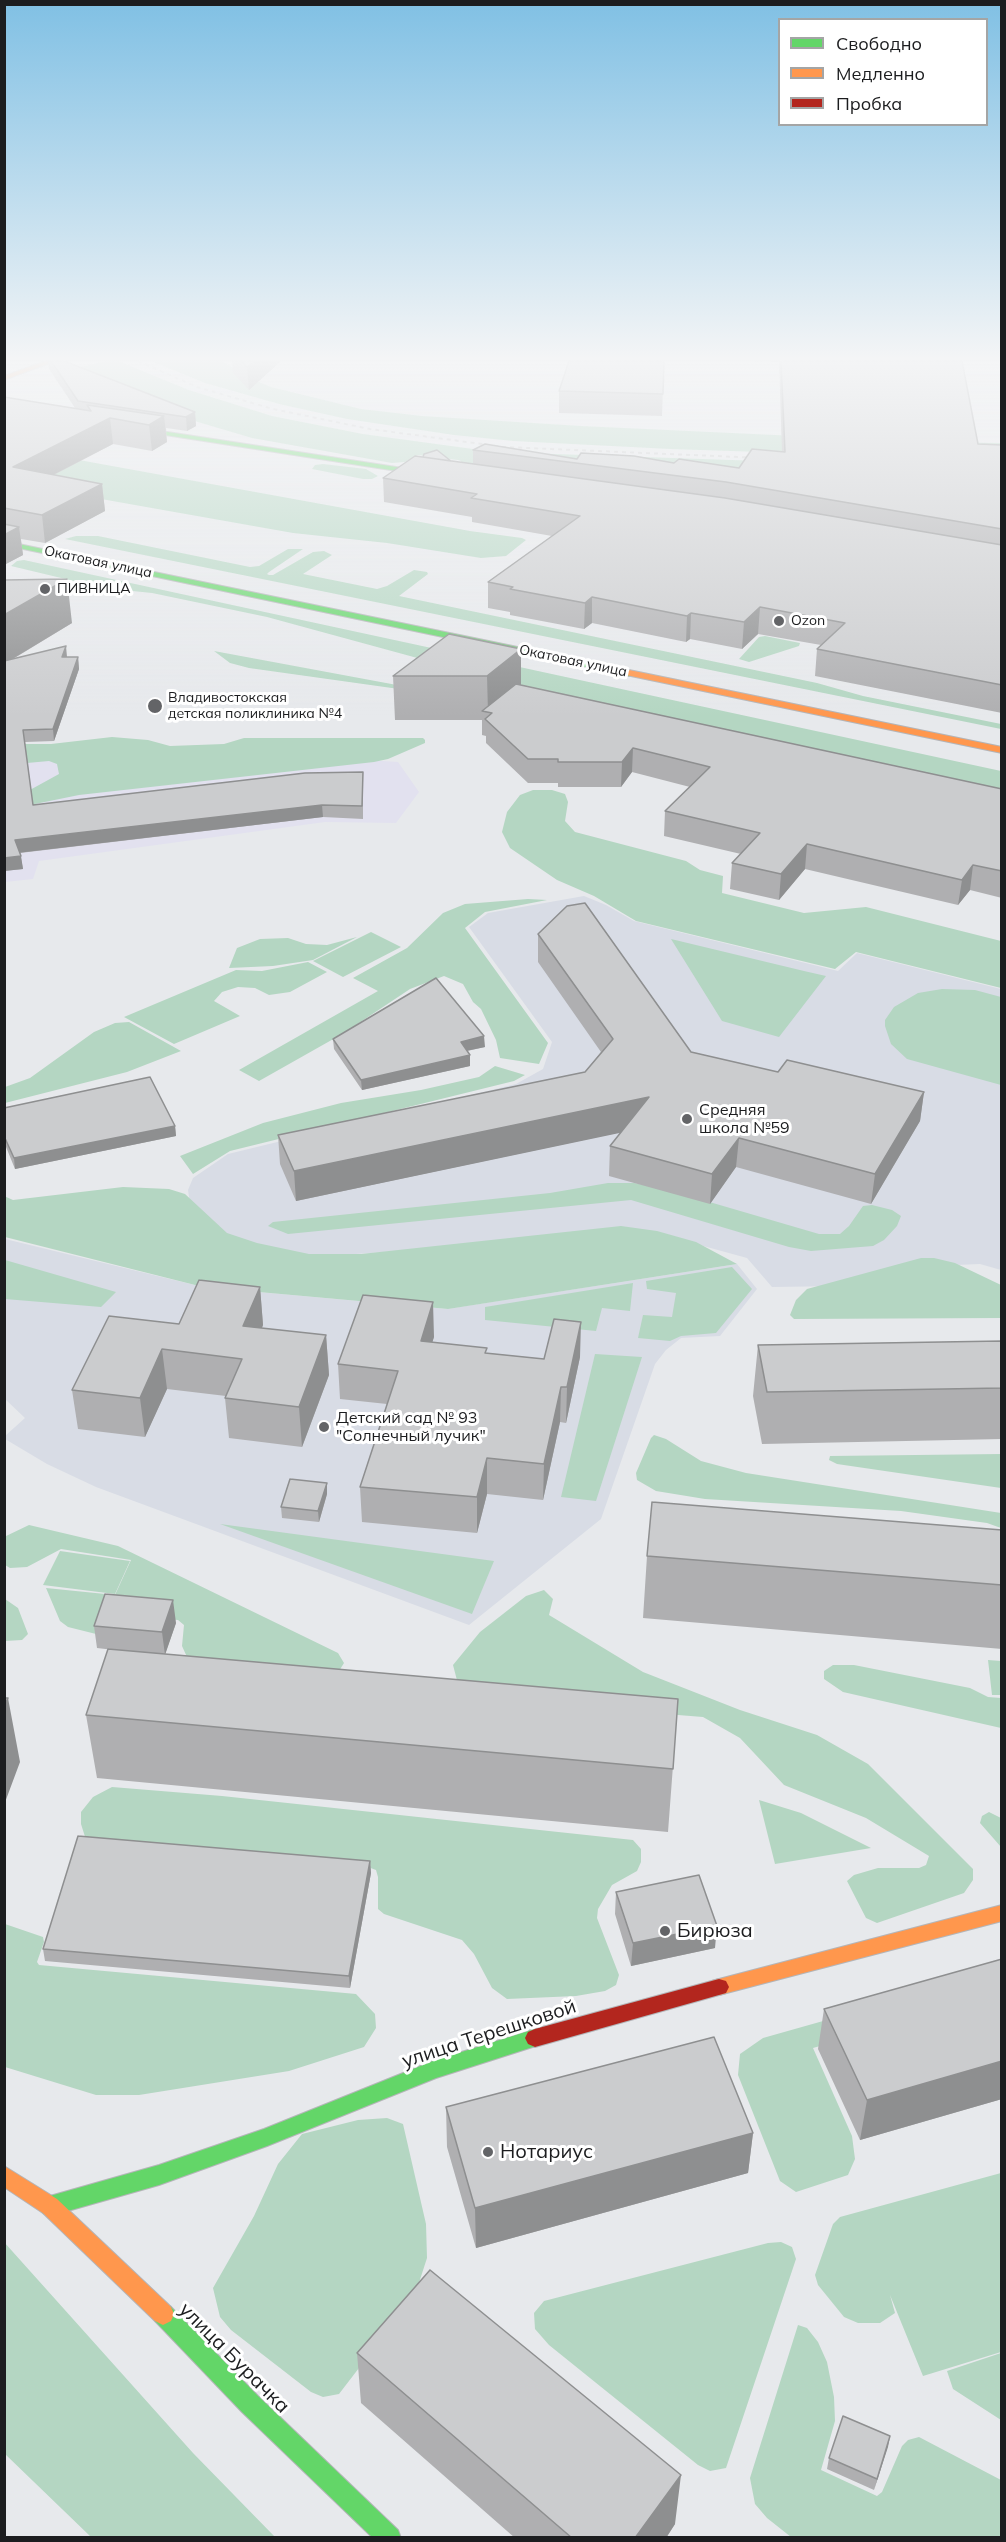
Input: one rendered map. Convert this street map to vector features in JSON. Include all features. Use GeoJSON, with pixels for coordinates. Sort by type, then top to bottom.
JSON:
{"type":"FeatureCollection","features":[{"type":"Feature","properties":{"kind":"main road","name":"Окатовая улица"},"geometry":{"type":"LineString","coordinates":[[4,543],[1002,750]]}},
{"type":"Feature","properties":{"kind":"main road","name":"улица Терешковой"},"geometry":{"type":"LineString","coordinates":[[50,2206],[159,2175],[267,2137],[433,2070],[583,2023],[1002,1913]]}},
{"type":"Feature","properties":{"kind":"main road"},"geometry":{"type":"LineString","coordinates":[[4,2175],[50,2206]]}},
{"type":"Feature","properties":{"kind":"main road","name":"улица Бурачка"},"geometry":{"type":"LineString","coordinates":[[50,2206],[176,2327],[250,2404],[390,2538]]}},
{"type":"Feature","properties":{"kind":"shaded area"},"geometry":{"type":"Polygon","coordinates":[[[5,753],[322,757],[398,762],[419,792],[396,823],[325,822],[39,861],[33,879],[5,882],[5,753]]]}},
{"type":"Feature","properties":{"kind":"shaded area","name":"Средняя школа №59"},"geometry":{"type":"Polygon","coordinates":[[[584,896],[634,921],[838,971],[857,953],[1001,989],[1001,1270],[980,1264],[956,1265],[911,1285],[772,1287],[747,1258],[656,1233],[313,1257],[211,1234],[191,1210],[188,1190],[193,1178],[228,1154],[516,1084],[543,1069],[552,1042],[469,927],[488,913],[584,896]]]}},
{"type":"Feature","properties":{"kind":"shaded area","name":"Детский сад № 93 \"Солнечный лучик\""},"geometry":{"type":"Polygon","coordinates":[[[5,1239],[203,1287],[447,1309],[737,1264],[757,1289],[720,1336],[681,1338],[666,1350],[655,1364],[601,1519],[469,1625],[96,1487],[47,1464],[5,1439],[5,1436],[25,1418],[5,1399],[5,1239]]]}},
{"type":"Feature","properties":{"kind":"green space"},"geometry":{"type":"Polygon","coordinates":[[[13,480],[187,480],[526,540],[506,556],[481,558],[387,543],[293,533],[5,482],[13,480]]]}},
{"type":"Feature","properties":{"kind":"green space"},"geometry":{"type":"Polygon","coordinates":[[[76,536],[98,536],[250,567],[259,566],[288,549],[303,549],[269,572],[267,574],[269,575],[273,575],[313,552],[324,551],[332,555],[303,574],[377,589],[387,586],[414,570],[427,572],[428,574],[399,596],[817,683],[863,696],[1001,724],[1001,729],[65,539],[76,536]]]}},
{"type":"Feature","properties":{"kind":"green space"},"geometry":{"type":"Polygon","coordinates":[[[24,560],[1001,771],[1001,803],[535,732],[479,719],[399,689],[249,668],[230,663],[214,651],[413,688],[432,662],[267,617],[152,593],[103,588],[11,566],[17,561],[24,560]]]}},
{"type":"Feature","properties":{"kind":"green space"},"geometry":{"type":"Polygon","coordinates":[[[765,636],[800,643],[799,646],[749,662],[739,659],[759,637],[765,636]]]}},
{"type":"Feature","properties":{"kind":"green space"},"geometry":{"type":"Polygon","coordinates":[[[112,737],[148,740],[170,746],[224,744],[244,738],[423,738],[425,743],[388,759],[374,762],[79,795],[30,805],[4,800],[19,796],[59,774],[57,764],[49,761],[5,765],[5,744],[51,744],[112,737]]]}},
{"type":"Feature","properties":{"kind":"green space"},"geometry":{"type":"Polygon","coordinates":[[[533,790],[552,790],[565,794],[568,802],[565,821],[575,832],[686,861],[700,870],[723,876],[722,893],[804,913],[866,907],[1001,941],[1001,988],[856,952],[835,969],[636,921],[594,896],[557,880],[510,848],[502,832],[507,812],[520,795],[533,790]]]}},
{"type":"Feature","properties":{"kind":"green space"},"geometry":{"type":"Polygon","coordinates":[[[528,899],[547,900],[485,912],[465,928],[548,1043],[539,1064],[500,1058],[496,1040],[481,1009],[473,1002],[463,984],[444,976],[410,989],[344,1033],[259,1081],[239,1070],[378,991],[353,978],[407,948],[443,913],[465,904],[528,899]]]}},
{"type":"Feature","properties":{"kind":"green space"},"geometry":{"type":"Polygon","coordinates":[[[371,932],[401,947],[343,977],[313,961],[371,932]]]}},
{"type":"Feature","properties":{"kind":"green space"},"geometry":{"type":"Polygon","coordinates":[[[357,937],[313,960],[273,966],[229,968],[237,948],[260,939],[288,938],[306,944],[327,945],[357,937]]]}},
{"type":"Feature","properties":{"kind":"green space"},"geometry":{"type":"Polygon","coordinates":[[[671,939],[826,976],[779,1037],[722,1021],[671,939]]]}},
{"type":"Feature","properties":{"kind":"green space"},"geometry":{"type":"Polygon","coordinates":[[[308,962],[327,972],[290,992],[269,995],[255,988],[238,987],[222,992],[214,1001],[240,1016],[174,1044],[124,1017],[236,970],[262,971],[308,962]]]}},
{"type":"Feature","properties":{"kind":"green space"},"geometry":{"type":"Polygon","coordinates":[[[942,989],[975,990],[1001,997],[1001,1085],[907,1059],[891,1044],[885,1020],[894,1007],[918,993],[942,989]]]}},
{"type":"Feature","properties":{"kind":"green space"},"geometry":{"type":"Polygon","coordinates":[[[129,1022],[181,1051],[127,1072],[5,1103],[5,1087],[30,1078],[94,1032],[115,1023],[129,1022]]]}},
{"type":"Feature","properties":{"kind":"green space"},"geometry":{"type":"Polygon","coordinates":[[[495,1066],[525,1075],[514,1081],[230,1151],[193,1174],[180,1156],[263,1123],[341,1103],[421,1090],[479,1077],[495,1066]]]}},
{"type":"Feature","properties":{"kind":"green space"},"geometry":{"type":"Polygon","coordinates":[[[608,1183],[634,1183],[665,1189],[819,1234],[840,1234],[849,1226],[863,1206],[872,1205],[892,1210],[901,1216],[897,1226],[884,1240],[873,1246],[811,1251],[789,1247],[631,1200],[288,1234],[268,1226],[273,1222],[550,1193],[608,1183]]]}},
{"type":"Feature","properties":{"kind":"green space"},"geometry":{"type":"Polygon","coordinates":[[[123,1187],[169,1189],[185,1194],[227,1233],[257,1243],[309,1254],[361,1254],[621,1226],[657,1231],[696,1242],[737,1264],[448,1309],[203,1287],[5,1237],[4,1196],[13,1200],[123,1187]]]}},
{"type":"Feature","properties":{"kind":"green space"},"geometry":{"type":"Polygon","coordinates":[[[921,1258],[934,1258],[955,1263],[1001,1285],[1001,1318],[794,1319],[790,1315],[796,1300],[807,1289],[921,1258]]]}},
{"type":"Feature","properties":{"kind":"green space"},"geometry":{"type":"Polygon","coordinates":[[[5,1260],[116,1292],[101,1307],[5,1299],[5,1260]]]}},
{"type":"Feature","properties":{"kind":"green space"},"geometry":{"type":"Polygon","coordinates":[[[732,1267],[752,1289],[716,1333],[681,1336],[670,1341],[638,1338],[643,1315],[672,1317],[676,1293],[647,1289],[646,1281],[732,1267]]]}},
{"type":"Feature","properties":{"kind":"green space"},"geometry":{"type":"Polygon","coordinates":[[[633,1283],[630,1311],[602,1308],[596,1331],[485,1320],[485,1307],[633,1283]]]}},
{"type":"Feature","properties":{"kind":"green space"},"geometry":{"type":"Polygon","coordinates":[[[595,1354],[642,1357],[596,1501],[561,1497],[595,1354]]]}},
{"type":"Feature","properties":{"kind":"green space"},"geometry":{"type":"Polygon","coordinates":[[[654,1435],[666,1439],[701,1461],[746,1473],[1001,1513],[1001,1528],[987,1523],[901,1511],[705,1499],[656,1491],[637,1480],[636,1473],[654,1435]]]}},
{"type":"Feature","properties":{"kind":"green space"},"geometry":{"type":"Polygon","coordinates":[[[1001,1454],[1001,1488],[837,1464],[829,1460],[830,1456],[1001,1454]]]}},
{"type":"Feature","properties":{"kind":"green space"},"geometry":{"type":"Polygon","coordinates":[[[220,1524],[494,1561],[472,1614],[220,1524]]]}},
{"type":"Feature","properties":{"kind":"green space"},"geometry":{"type":"Polygon","coordinates":[[[29,1525],[118,1546],[338,1653],[344,1663],[339,1671],[187,1657],[182,1646],[184,1625],[178,1620],[108,1614],[100,1635],[68,1627],[60,1621],[46,1588],[115,1595],[131,1560],[61,1549],[27,1567],[10,1568],[5,1565],[4,1537],[29,1525]]]}},
{"type":"Feature","properties":{"kind":"green space"},"geometry":{"type":"Polygon","coordinates":[[[60,1551],[130,1561],[115,1594],[43,1585],[60,1551]]]}},
{"type":"Feature","properties":{"kind":"green space"},"geometry":{"type":"Polygon","coordinates":[[[544,1590],[553,1599],[549,1615],[643,1672],[740,1710],[817,1735],[868,1764],[973,1869],[973,1880],[964,1893],[877,1923],[866,1918],[847,1881],[854,1875],[878,1868],[919,1868],[926,1865],[929,1856],[866,1818],[784,1785],[740,1738],[703,1717],[541,1704],[458,1684],[453,1665],[480,1632],[526,1596],[544,1590]]]}},
{"type":"Feature","properties":{"kind":"green space"},"geometry":{"type":"Polygon","coordinates":[[[5,1599],[18,1608],[28,1634],[22,1640],[5,1641],[5,1599]]]}},
{"type":"Feature","properties":{"kind":"green space"},"geometry":{"type":"Polygon","coordinates":[[[988,1660],[1001,1661],[1001,1695],[992,1695],[988,1660]]]}},
{"type":"Feature","properties":{"kind":"green space"},"geometry":{"type":"Polygon","coordinates":[[[833,1665],[854,1665],[970,1688],[988,1697],[1001,1698],[1001,1728],[843,1692],[824,1679],[824,1671],[833,1665]]]}},
{"type":"Feature","properties":{"kind":"green space"},"geometry":{"type":"Polygon","coordinates":[[[112,1787],[222,1796],[633,1840],[641,1849],[641,1862],[637,1871],[612,1885],[598,1909],[597,1918],[619,1975],[616,1985],[605,1991],[576,1996],[507,1999],[492,1988],[474,1954],[462,1940],[384,1914],[378,1909],[378,1877],[376,1870],[368,1867],[87,1843],[81,1824],[81,1812],[93,1797],[112,1787]]]}},
{"type":"Feature","properties":{"kind":"green space"},"geometry":{"type":"Polygon","coordinates":[[[759,1800],[801,1813],[871,1848],[775,1864],[759,1800]]]}},
{"type":"Feature","properties":{"kind":"green space"},"geometry":{"type":"Polygon","coordinates":[[[989,1812],[1001,1818],[1001,1847],[980,1823],[982,1816],[989,1812]]]}},
{"type":"Feature","properties":{"kind":"green space"},"geometry":{"type":"Polygon","coordinates":[[[5,1924],[43,1937],[44,1942],[37,1962],[39,1965],[356,1994],[375,2014],[376,2028],[364,2047],[289,2071],[139,2095],[96,2095],[5,2067],[5,1924]]]}},
{"type":"Feature","properties":{"kind":"green space"},"geometry":{"type":"Polygon","coordinates":[[[961,1982],[1001,1994],[813,2048],[852,2136],[855,2159],[848,2175],[796,2192],[780,2181],[738,2075],[740,2054],[763,2038],[961,1982]]]}},
{"type":"Feature","properties":{"kind":"green space"},"geometry":{"type":"Polygon","coordinates":[[[387,2118],[403,2124],[426,2224],[427,2258],[415,2295],[339,2394],[323,2397],[311,2392],[231,2330],[220,2317],[213,2288],[254,2216],[278,2164],[302,2134],[358,2120],[387,2118]]]}},
{"type":"Feature","properties":{"kind":"green space"},"geometry":{"type":"Polygon","coordinates":[[[1001,2173],[1001,2352],[923,2376],[890,2295],[895,2313],[880,2323],[858,2323],[844,2317],[818,2285],[815,2275],[833,2224],[840,2217],[1001,2173]]]}},
{"type":"Feature","properties":{"kind":"green space"},"geometry":{"type":"Polygon","coordinates":[[[4,2242],[193,2453],[275,2537],[91,2537],[5,2454],[4,2242]]]}},
{"type":"Feature","properties":{"kind":"green space"},"geometry":{"type":"Polygon","coordinates":[[[781,2242],[792,2247],[796,2259],[726,2468],[710,2471],[698,2465],[549,2345],[535,2329],[534,2313],[544,2301],[768,2243],[781,2242]]]}},
{"type":"Feature","properties":{"kind":"green space"},"geometry":{"type":"Polygon","coordinates":[[[798,2325],[807,2328],[818,2342],[827,2362],[834,2397],[835,2421],[821,2470],[877,2496],[882,2492],[902,2446],[908,2440],[919,2437],[1001,2480],[1001,2537],[791,2537],[767,2518],[755,2504],[750,2478],[798,2325]]]}},
{"type":"Feature","properties":{"kind":"green space"},"geometry":{"type":"Polygon","coordinates":[[[1002,2353],[1001,2420],[953,2389],[947,2371],[1002,2353]]]}},
{"type":"Feature","properties":{"kind":"building"},"geometry":{"type":"Polygon","coordinates":[[[4,480],[79,480],[102,484],[42,515],[4,508],[4,480]]]}},
{"type":"Feature","properties":{"kind":"building"},"geometry":{"type":"Polygon","coordinates":[[[393,480],[589,480],[725,498],[1002,545],[1002,685],[817,649],[845,623],[760,607],[744,622],[691,613],[687,616],[592,597],[585,603],[510,589],[513,587],[488,582],[580,516],[471,498],[477,494],[393,480]]]}},
{"type":"Feature","properties":{"kind":"building"},"geometry":{"type":"Polygon","coordinates":[[[707,480],[1002,480],[1002,529],[707,480]]]}},
{"type":"Feature","properties":{"kind":"building"},"geometry":{"type":"Polygon","coordinates":[[[4,524],[19,527],[4,535],[4,524]]]}},
{"type":"Feature","properties":{"kind":"building"},"geometry":{"type":"Polygon","coordinates":[[[67,579],[4,615],[4,580],[67,579]]]}},
{"type":"Feature","properties":{"kind":"building"},"geometry":{"type":"Polygon","coordinates":[[[449,634],[521,649],[487,676],[393,676],[449,634]]]}},
{"type":"Feature","properties":{"kind":"building"},"geometry":{"type":"Polygon","coordinates":[[[66,646],[62,657],[78,657],[53,729],[23,730],[33,805],[305,773],[363,772],[362,806],[322,805],[15,840],[21,856],[4,858],[4,661],[66,646]]]}},
{"type":"Feature","properties":{"kind":"building"},"geometry":{"type":"Polygon","coordinates":[[[516,684],[1002,789],[1002,871],[973,865],[962,880],[807,844],[781,874],[732,863],[760,833],[665,811],[710,767],[633,748],[622,762],[558,762],[558,759],[528,759],[485,719],[492,713],[482,711],[516,684]]]}},
{"type":"Feature","properties":{"kind":"building"},"geometry":{"type":"Polygon","coordinates":[[[585,903],[691,1052],[778,1072],[787,1060],[924,1092],[875,1174],[739,1138],[712,1174],[610,1146],[649,1097],[294,1171],[278,1135],[585,1072],[613,1039],[538,934],[567,906],[585,903]]]}},
{"type":"Feature","properties":{"kind":"building"},"geometry":{"type":"Polygon","coordinates":[[[436,978],[484,1036],[461,1042],[470,1055],[361,1080],[333,1039],[436,978]]]}},
{"type":"Feature","properties":{"kind":"building"},"geometry":{"type":"Polygon","coordinates":[[[150,1077],[175,1126],[14,1158],[4,1136],[4,1108],[150,1077]]]}},
{"type":"Feature","properties":{"kind":"building"},"geometry":{"type":"Polygon","coordinates":[[[199,1280],[260,1287],[243,1326],[326,1335],[299,1407],[225,1398],[242,1359],[162,1349],[140,1398],[72,1390],[109,1316],[179,1324],[199,1280]]]}},
{"type":"Feature","properties":{"kind":"building"},"geometry":{"type":"Polygon","coordinates":[[[363,1295],[433,1302],[421,1341],[487,1348],[485,1353],[544,1359],[554,1319],[581,1322],[567,1387],[561,1387],[544,1464],[487,1458],[477,1497],[360,1487],[398,1371],[338,1364],[363,1295]]]}},
{"type":"Feature","properties":{"kind":"building"},"geometry":{"type":"Polygon","coordinates":[[[1002,1341],[1002,1388],[767,1392],[758,1345],[1002,1341]]]}},
{"type":"Feature","properties":{"kind":"building"},"geometry":{"type":"Polygon","coordinates":[[[290,1479],[327,1483],[318,1511],[281,1507],[290,1479]]]}},
{"type":"Feature","properties":{"kind":"building"},"geometry":{"type":"Polygon","coordinates":[[[652,1502],[1002,1530],[1002,1585],[647,1556],[652,1502]]]}},
{"type":"Feature","properties":{"kind":"building"},"geometry":{"type":"Polygon","coordinates":[[[105,1594],[173,1600],[162,1632],[94,1626],[105,1594]]]}},
{"type":"Feature","properties":{"kind":"building"},"geometry":{"type":"Polygon","coordinates":[[[108,1649],[678,1699],[673,1769],[86,1715],[108,1649]]]}},
{"type":"Feature","properties":{"kind":"building"},"geometry":{"type":"Polygon","coordinates":[[[78,1836],[370,1861],[349,1976],[43,1949],[78,1836]]]}},
{"type":"Feature","properties":{"kind":"building"},"geometry":{"type":"Polygon","coordinates":[[[699,1875],[717,1926],[633,1943],[616,1892],[699,1875]]]}},
{"type":"Feature","properties":{"kind":"building"},"geometry":{"type":"Polygon","coordinates":[[[1002,1959],[1002,2061],[867,2100],[824,2009],[1002,1959]]]}},
{"type":"Feature","properties":{"kind":"building"},"geometry":{"type":"Polygon","coordinates":[[[714,2037],[753,2133],[475,2208],[446,2107],[714,2037]]]}},
{"type":"Feature","properties":{"kind":"building"},"geometry":{"type":"Polygon","coordinates":[[[430,2270],[681,2475],[635,2538],[572,2538],[357,2353],[430,2270]]]}},
{"type":"Feature","properties":{"kind":"building"},"geometry":{"type":"Polygon","coordinates":[[[843,2416],[890,2436],[877,2479],[829,2458],[843,2416]]]}},
{"type":"Feature","properties":{"kind":"traffic: fast"},"geometry":{"type":"LineString","coordinates":[[4,543],[629,673]]}},
{"type":"Feature","properties":{"kind":"traffic: fast"},"geometry":{"type":"LineString","coordinates":[[50,2206],[159,2175],[267,2137],[433,2070],[535,2038]]}},
{"type":"Feature","properties":{"kind":"traffic: fast"},"geometry":{"type":"LineString","coordinates":[[163,2314],[250,2404],[390,2538]]}},
{"type":"Feature","properties":{"kind":"traffic: slow"},"geometry":{"type":"LineString","coordinates":[[629,673],[1002,750]]}},
{"type":"Feature","properties":{"kind":"traffic: slow"},"geometry":{"type":"LineString","coordinates":[[719,1987],[1002,1913]]}},
{"type":"Feature","properties":{"kind":"traffic: slow"},"geometry":{"type":"LineString","coordinates":[[4,2175],[50,2206],[163,2314]]}},
{"type":"Feature","properties":{"kind":"traffic: jam"},"geometry":{"type":"LineString","coordinates":[[535,2038],[719,1987]]}},
{"type":"Feature","properties":{"kind":"place","name":"ПИВНИЦА"},"geometry":{"type":"Point","coordinates":[45,589]}},
{"type":"Feature","properties":{"kind":"place","name":"Ozon"},"geometry":{"type":"Point","coordinates":[779,621]}},
{"type":"Feature","properties":{"kind":"place","name":"Владивостокская детская поликлиника №4"},"geometry":{"type":"Point","coordinates":[155,706]}},
{"type":"Feature","properties":{"kind":"place","name":"Средняя школа №59"},"geometry":{"type":"Point","coordinates":[687,1119]}},
{"type":"Feature","properties":{"kind":"place","name":"Детский сад № 93 \"Солнечный лучик\""},"geometry":{"type":"Point","coordinates":[324,1427]}},
{"type":"Feature","properties":{"kind":"place","name":"Бирюза"},"geometry":{"type":"Point","coordinates":[665,1931]}},
{"type":"Feature","properties":{"kind":"place","name":"Нотариус"},"geometry":{"type":"Point","coordinates":[488,2152]}}]}
